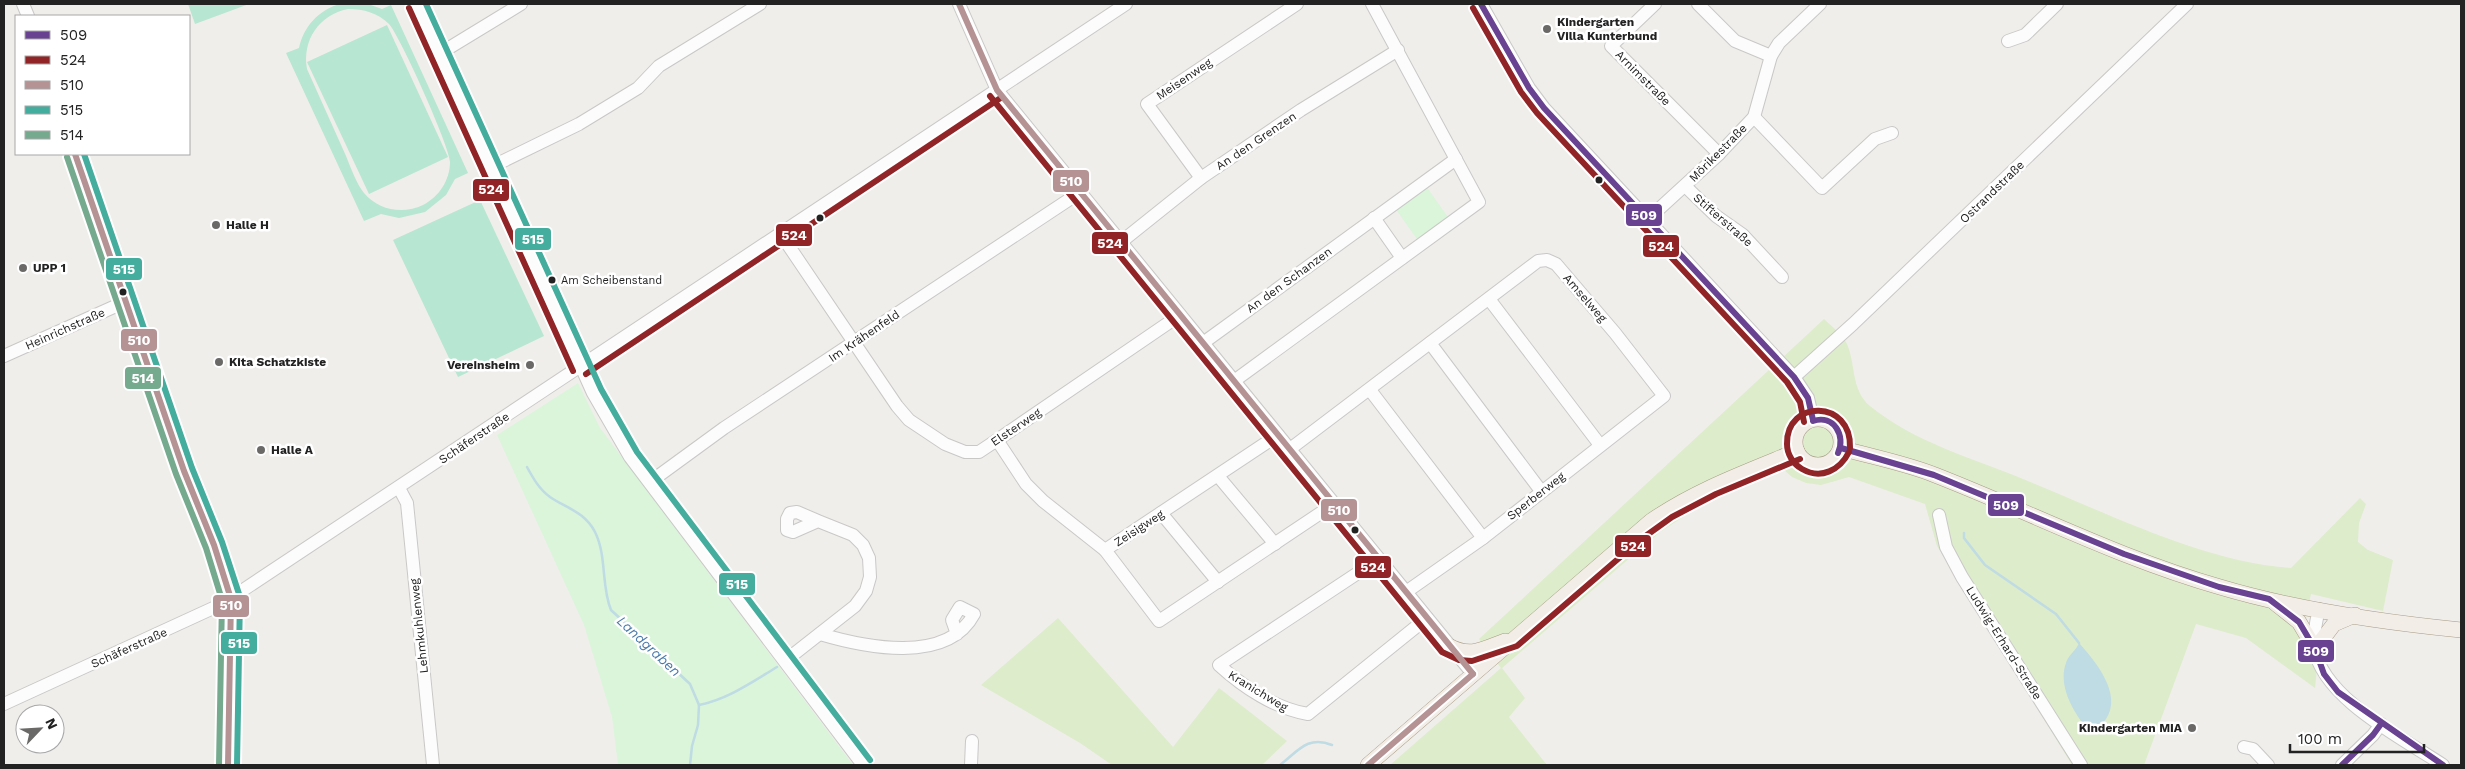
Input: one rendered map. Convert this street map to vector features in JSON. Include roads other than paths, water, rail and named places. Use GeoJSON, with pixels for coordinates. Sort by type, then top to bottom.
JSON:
{"type":"FeatureCollection","features":[{"type":"Feature","properties":{"kind":"main road"},"geometry":{"type":"LineString","coordinates":[[1814,420],[1824,420],[1833,424],[1841,438],[1841,448],[1833,460],[1820,465],[1806,462],[1797,451],[1795,441],[1798,432],[1804,424],[1814,420]]}},
{"type":"Feature","properties":{"kind":"main road"},"geometry":{"type":"LineString","coordinates":[[1841,448],[1934,474],[2124,554],[2219,587],[2269,600],[2319,609],[2461,630]]}},
{"type":"Feature","properties":{"kind":"main road"},"geometry":{"type":"LineString","coordinates":[[1368,765],[1635,533],[1667,510],[1712,486],[1797,451]]}},
{"type":"Feature","properties":{"kind":"main road"},"geometry":{"type":"LineString","coordinates":[[2269,600],[2299,622],[2315,649],[2334,624],[2355,615]]}},
{"type":"Feature","properties":{"kind":"main road"},"geometry":{"type":"LineString","coordinates":[[1449,646],[1462,652],[1470,652],[1514,638]]}},
{"type":"Feature","properties":{"kind":"street"},"geometry":{"type":"LineString","coordinates":[[417,4],[581,367],[612,429],[863,765]]}},
{"type":"Feature","properties":{"kind":"street"},"geometry":{"type":"LineString","coordinates":[[440,54],[521,4]]}},
{"type":"Feature","properties":{"kind":"street"},"geometry":{"type":"LineString","coordinates":[[491,167],[579,124],[638,88],[660,66],[760,4]]}},
{"type":"Feature","properties":{"kind":"street"},"geometry":{"type":"LineString","coordinates":[[959,4],[997,90],[1079,193],[1473,674]]}},
{"type":"Feature","properties":{"kind":"street","name":"Schäferstraße"},"geometry":{"type":"LineString","coordinates":[[4,704],[202,615],[231,599],[1126,4]]}},
{"type":"Feature","properties":{"kind":"street","name":"Meisenweg"},"geometry":{"type":"LineString","coordinates":[[1201,178],[1147,104],[1297,4]]}},
{"type":"Feature","properties":{"kind":"street"},"geometry":{"type":"LineString","coordinates":[[1234,381],[1479,202],[1372,4]]}},
{"type":"Feature","properties":{"kind":"street"},"geometry":{"type":"LineString","coordinates":[[1482,4],[1529,88],[1557,123],[1794,377],[1808,398],[1814,420]]}},
{"type":"Feature","properties":{"kind":"street","name":"Arnimstraße"},"geometry":{"type":"LineString","coordinates":[[1655,4],[1611,46],[1719,154]]}},
{"type":"Feature","properties":{"kind":"street"},"geometry":{"type":"LineString","coordinates":[[1698,4],[1735,40],[1771,56]]}},
{"type":"Feature","properties":{"kind":"street","name":"Mörikestraße"},"geometry":{"type":"LineString","coordinates":[[1648,219],[1719,154],[1754,117],[1771,56],[1779,43],[1820,4]]}},
{"type":"Feature","properties":{"kind":"street"},"geometry":{"type":"LineString","coordinates":[[2008,41],[2026,35],[2058,4]]}},
{"type":"Feature","properties":{"kind":"street","name":"Ostrandstraße"},"geometry":{"type":"LineString","coordinates":[[1794,377],[1860,317],[2187,4]]}},
{"type":"Feature","properties":{"kind":"street","name":"An den Grenzen"},"geometry":{"type":"LineString","coordinates":[[1121,242],[1201,178],[1302,110],[1398,50]]}},
{"type":"Feature","properties":{"kind":"street"},"geometry":{"type":"LineString","coordinates":[[1754,117],[1822,188],[1875,140],[1892,133]]}},
{"type":"Feature","properties":{"kind":"street"},"geometry":{"type":"LineString","coordinates":[[75,155],[188,480],[214,545],[231,599],[228,765]]}},
{"type":"Feature","properties":{"kind":"street","name":"An den Schanzen"},"geometry":{"type":"LineString","coordinates":[[1203,343],[1456,159]]}},
{"type":"Feature","properties":{"kind":"street","name":"Stifterstraße"},"geometry":{"type":"LineString","coordinates":[[1685,186],[1716,216],[1743,235],[1782,277]]}},
{"type":"Feature","properties":{"kind":"street","name":"Im Krähenfeld"},"geometry":{"type":"LineString","coordinates":[[650,482],[724,428],[1079,193]]}},
{"type":"Feature","properties":{"kind":"street"},"geometry":{"type":"LineString","coordinates":[[1374,218],[1402,258]]}},
{"type":"Feature","properties":{"kind":"street","name":"Elsterweg"},"geometry":{"type":"LineString","coordinates":[[780,233],[897,406],[924,431],[945,444],[965,452],[978,452],[997,440],[1180,315]]}},
{"type":"Feature","properties":{"kind":"street","name":"Amselweg"},"geometry":{"type":"LineString","coordinates":[[1290,449],[1538,261],[1547,260],[1556,264],[1615,333],[1664,396]]}},
{"type":"Feature","properties":{"kind":"street"},"geometry":{"type":"LineString","coordinates":[[1489,299],[1600,445]]}},
{"type":"Feature","properties":{"kind":"street","name":"Heinrichstraße"},"geometry":{"type":"LineString","coordinates":[[4,356],[127,302]]}},
{"type":"Feature","properties":{"kind":"street"},"geometry":{"type":"LineString","coordinates":[[1430,343],[1541,491]]}},
{"type":"Feature","properties":{"kind":"street"},"geometry":{"type":"LineString","coordinates":[[1370,390],[1483,538]]}},
{"type":"Feature","properties":{"kind":"street","name":"Sperberweg"},"geometry":{"type":"LineString","coordinates":[[1406,592],[1483,538],[1664,396]]}},
{"type":"Feature","properties":{"kind":"street","name":"Zeisigweg"},"geometry":{"type":"LineString","coordinates":[[997,440],[1026,484],[1043,501],[1105,550],[1162,514],[1278,435]]}},
{"type":"Feature","properties":{"kind":"street"},"geometry":{"type":"LineString","coordinates":[[1218,476],[1275,544]]}},
{"type":"Feature","properties":{"kind":"street","name":"Lehmkuhlenweg"},"geometry":{"type":"LineString","coordinates":[[399,488],[407,503],[433,765]]}},
{"type":"Feature","properties":{"kind":"street"},"geometry":{"type":"LineString","coordinates":[[1105,550],[1159,621],[1334,504]]}},
{"type":"Feature","properties":{"kind":"street"},"geometry":{"type":"LineString","coordinates":[[1162,514],[1218,582]]}},
{"type":"Feature","properties":{"kind":"street","name":"Ludwig-Erhard-Straße"},"geometry":{"type":"LineString","coordinates":[[1939,515],[1946,547],[1962,577],[2081,765]]}},
{"type":"Feature","properties":{"kind":"street"},"geometry":{"type":"LineString","coordinates":[[785,661],[861,599],[870,577],[869,558],[862,545],[853,535],[818,521]]}},
{"type":"Feature","properties":{"kind":"street","name":"Kranichweg"},"geometry":{"type":"LineString","coordinates":[[1379,559],[1219,665],[1263,696],[1293,712],[1308,714],[1428,618]]}},
{"type":"Feature","properties":{"kind":"street"},"geometry":{"type":"LineString","coordinates":[[2319,609],[2313,634],[2315,649],[2324,674],[2338,692],[2381,724],[2443,765]]}},
{"type":"Feature","properties":{"kind":"street"},"geometry":{"type":"LineString","coordinates":[[820,634],[877,647],[904,648],[933,644],[957,634]]}},
{"type":"Feature","properties":{"kind":"street"},"geometry":{"type":"LineString","coordinates":[[2342,765],[2373,735],[2381,724]]}},
{"type":"Feature","properties":{"kind":"street"},"geometry":{"type":"LineString","coordinates":[[971,765],[972,741]]}},
{"type":"Feature","properties":{"kind":"street"},"geometry":{"type":"LineString","coordinates":[[2244,747],[2253,749],[2268,765]]}},
{"type":"Feature","properties":{"kind":"water"},"geometry":{"type":"Polygon","coordinates":[[[2079,643],[2099,668],[2109,689],[2110,709],[2106,719],[2097,726],[2085,726],[2071,705],[2065,688],[2064,671],[2066,663],[2079,643]]]}},
{"type":"Feature","properties":{"kind":"waterway","name":"Landgraben"},"geometry":{"type":"LineString","coordinates":[[527,467],[546,494],[581,515],[591,525],[599,541],[606,591],[611,610],[690,684],[699,705],[698,725],[692,746],[690,765]]}},
{"type":"Feature","properties":{"kind":"waterway"},"geometry":{"type":"LineString","coordinates":[[1964,533],[1964,538],[1985,565],[2056,614],[2079,643]]}},
{"type":"Feature","properties":{"kind":"waterway"},"geometry":{"type":"LineString","coordinates":[[699,705],[720,699],[777,667]]}},
{"type":"Feature","properties":{"kind":"waterway"},"geometry":{"type":"LineString","coordinates":[[1280,765],[1310,743],[1324,742],[1332,745]]}},
{"type":"Feature","properties":{"kind":"place","name":"Kindergarten Villa Kunterbund"},"geometry":{"type":"Point","coordinates":[1547,29]}},
{"type":"Feature","properties":{"kind":"place","name":"Halle H"},"geometry":{"type":"Point","coordinates":[216,225]}},
{"type":"Feature","properties":{"kind":"place","name":"UPP 1"},"geometry":{"type":"Point","coordinates":[23,268]}},
{"type":"Feature","properties":{"kind":"place","name":"Am Scheibenstand"},"geometry":{"type":"Point","coordinates":[552,280]}},
{"type":"Feature","properties":{"kind":"place","name":"Kita Schatzkiste"},"geometry":{"type":"Point","coordinates":[219,362]}},
{"type":"Feature","properties":{"kind":"place","name":"Vereinsheim"},"geometry":{"type":"Point","coordinates":[530,365]}},
{"type":"Feature","properties":{"kind":"place","name":"Halle A"},"geometry":{"type":"Point","coordinates":[261,450]}},
{"type":"Feature","properties":{"kind":"place","name":"Kindergarten MIA"},"geometry":{"type":"Point","coordinates":[2192,728]}}]}
